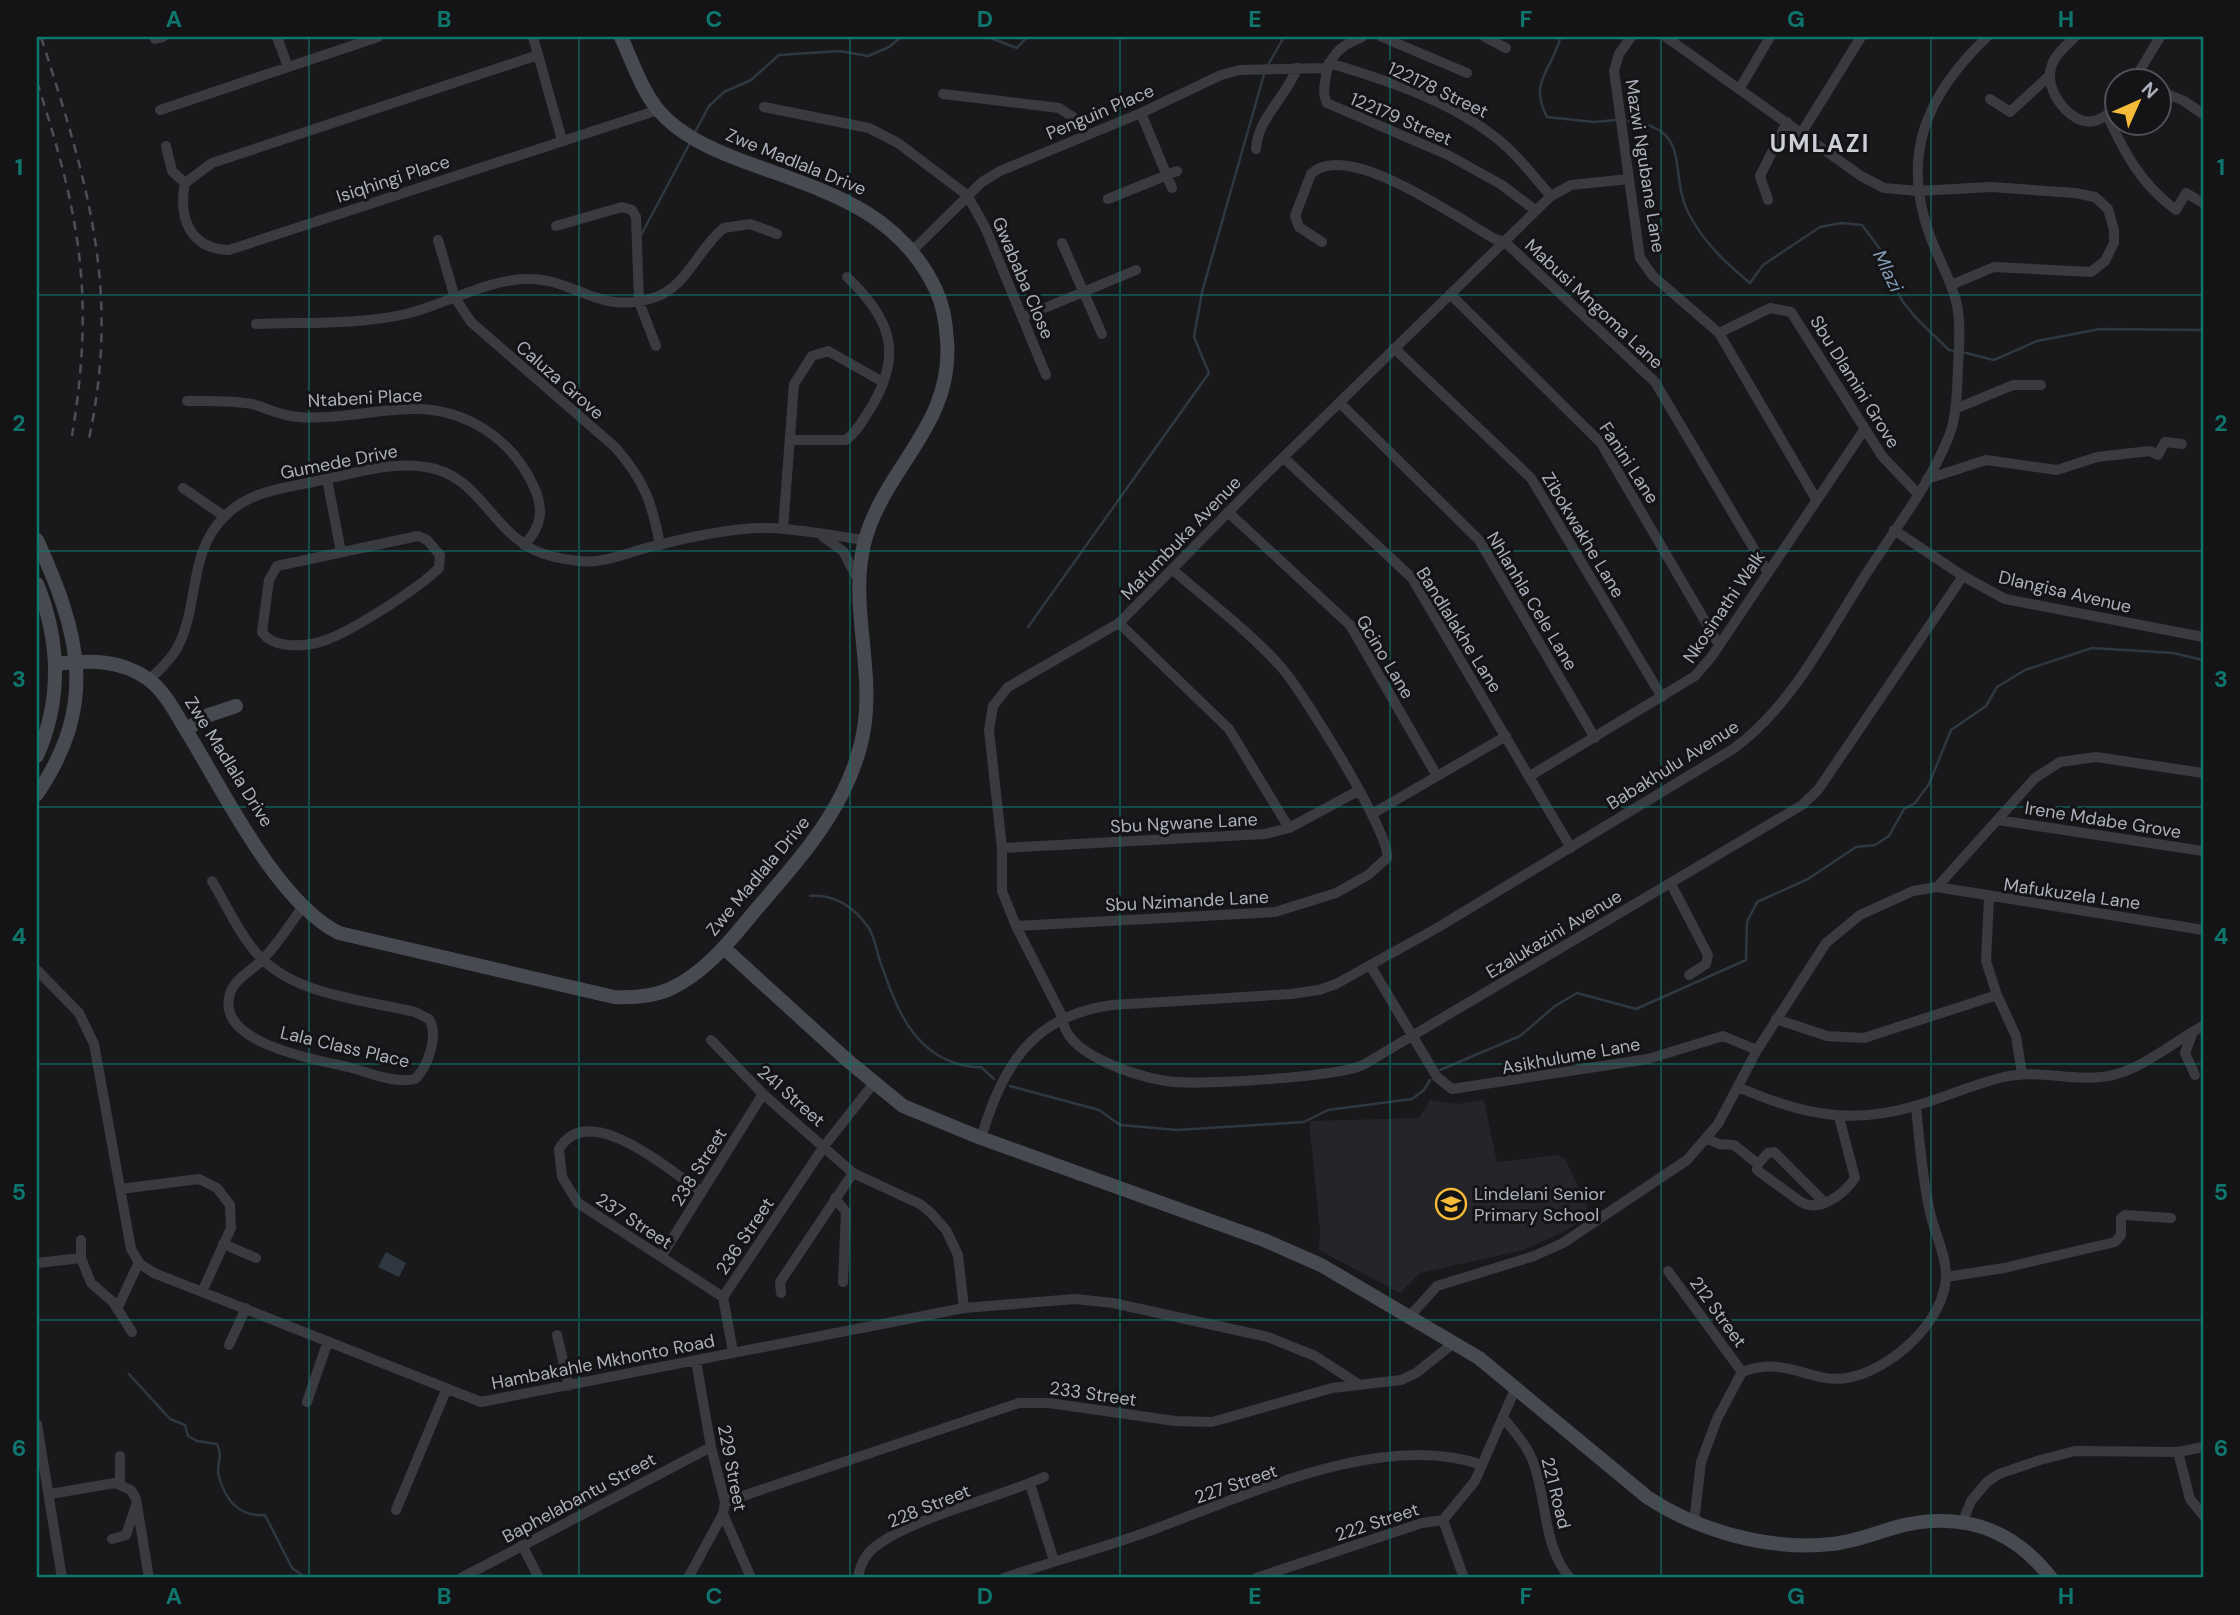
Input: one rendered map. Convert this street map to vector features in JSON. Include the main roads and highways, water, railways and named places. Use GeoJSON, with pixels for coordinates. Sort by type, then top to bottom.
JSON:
{"type":"FeatureCollection","features":[{"type":"Feature","properties":{"kind":"waterway"},"geometry":{"type":"LineString","coordinates":[[695,132],[709,106],[724,92],[751,80],[779,55],[840,51],[868,56],[889,47],[901,37]]}},
{"type":"Feature","properties":{"kind":"waterway"},"geometry":{"type":"LineString","coordinates":[[988,37],[1017,48],[1027,37]]}},
{"type":"Feature","properties":{"kind":"waterway"},"geometry":{"type":"LineString","coordinates":[[1091,37],[1100,37]]}},
{"type":"Feature","properties":{"kind":"waterway"},"geometry":{"type":"LineString","coordinates":[[1268,65],[1284,37]]}},
{"type":"Feature","properties":{"kind":"waterway"},"geometry":{"type":"LineString","coordinates":[[1556,37],[1560,39],[1541,86],[1540,95],[1547,117],[1594,122],[1617,120]]}},
{"type":"Feature","properties":{"kind":"waterway"},"geometry":{"type":"LineString","coordinates":[[1028,627],[1209,373],[1194,337],[1202,292],[1265,71]]}},
{"type":"Feature","properties":{"kind":"waterway","name":"Mlazi"},"geometry":{"type":"LineString","coordinates":[[1628,121],[1649,125],[1663,133],[1671,143],[1683,199],[1689,214],[1716,252],[1750,283],[1763,265],[1820,227],[1841,223],[1862,225],[1886,257],[1889,276],[1903,302],[1949,350],[1956,351]]}},
{"type":"Feature","properties":{"kind":"waterway"},"geometry":{"type":"LineString","coordinates":[[640,237],[691,141]]}},
{"type":"Feature","properties":{"kind":"waterway","name":"Mlazi"},"geometry":{"type":"LineString","coordinates":[[1962,352],[1994,360],[2037,341],[2100,329],[2203,330]]}},
{"type":"Feature","properties":{"kind":"waterway"},"geometry":{"type":"LineString","coordinates":[[1440,1070],[1520,1036],[1555,1006],[1577,993],[1636,1009],[1746,960],[1747,922],[1757,902],[1808,879],[1856,847],[1875,845],[1889,836],[1904,809],[1915,803],[1929,784],[1951,730],[1986,706],[1997,687],[2025,670],[2092,648],[2173,653],[2203,660]]}},
{"type":"Feature","properties":{"kind":"waterway"},"geometry":{"type":"LineString","coordinates":[[810,896],[828,897],[843,903],[868,927],[895,1002],[920,1041],[945,1059],[981,1067],[994,1079]]}},
{"type":"Feature","properties":{"kind":"waterway"},"geometry":{"type":"LineString","coordinates":[[1010,1086],[1099,1110],[1120,1125],[1177,1130],[1304,1122],[1328,1110],[1412,1099],[1424,1090],[1430,1080]]}},
{"type":"Feature","properties":{"kind":"waterway"},"geometry":{"type":"LineString","coordinates":[[129,1374],[170,1419],[185,1425],[188,1436],[197,1441],[217,1444],[220,1454],[219,1477],[225,1493],[241,1510],[265,1515],[292,1568],[306,1578]]}},
{"type":"Feature","properties":{"kind":"railway"},"geometry":{"type":"LineString","coordinates":[[41,37],[73,139],[85,188],[100,285],[98,388],[88,443]]}},
{"type":"Feature","properties":{"kind":"railway"},"geometry":{"type":"LineString","coordinates":[[37,82],[64,174],[79,256],[82,340],[72,436]]}},
{"type":"Feature","properties":{"kind":"place","name":"Lindelani Senior Primary School"},"geometry":{"type":"Point","coordinates":[1451,1204]}},
{"type":"Feature","properties":{"kind":"district","name":"UMLAZI"},"geometry":{"type":"Point","coordinates":[1820,143]}}]}
